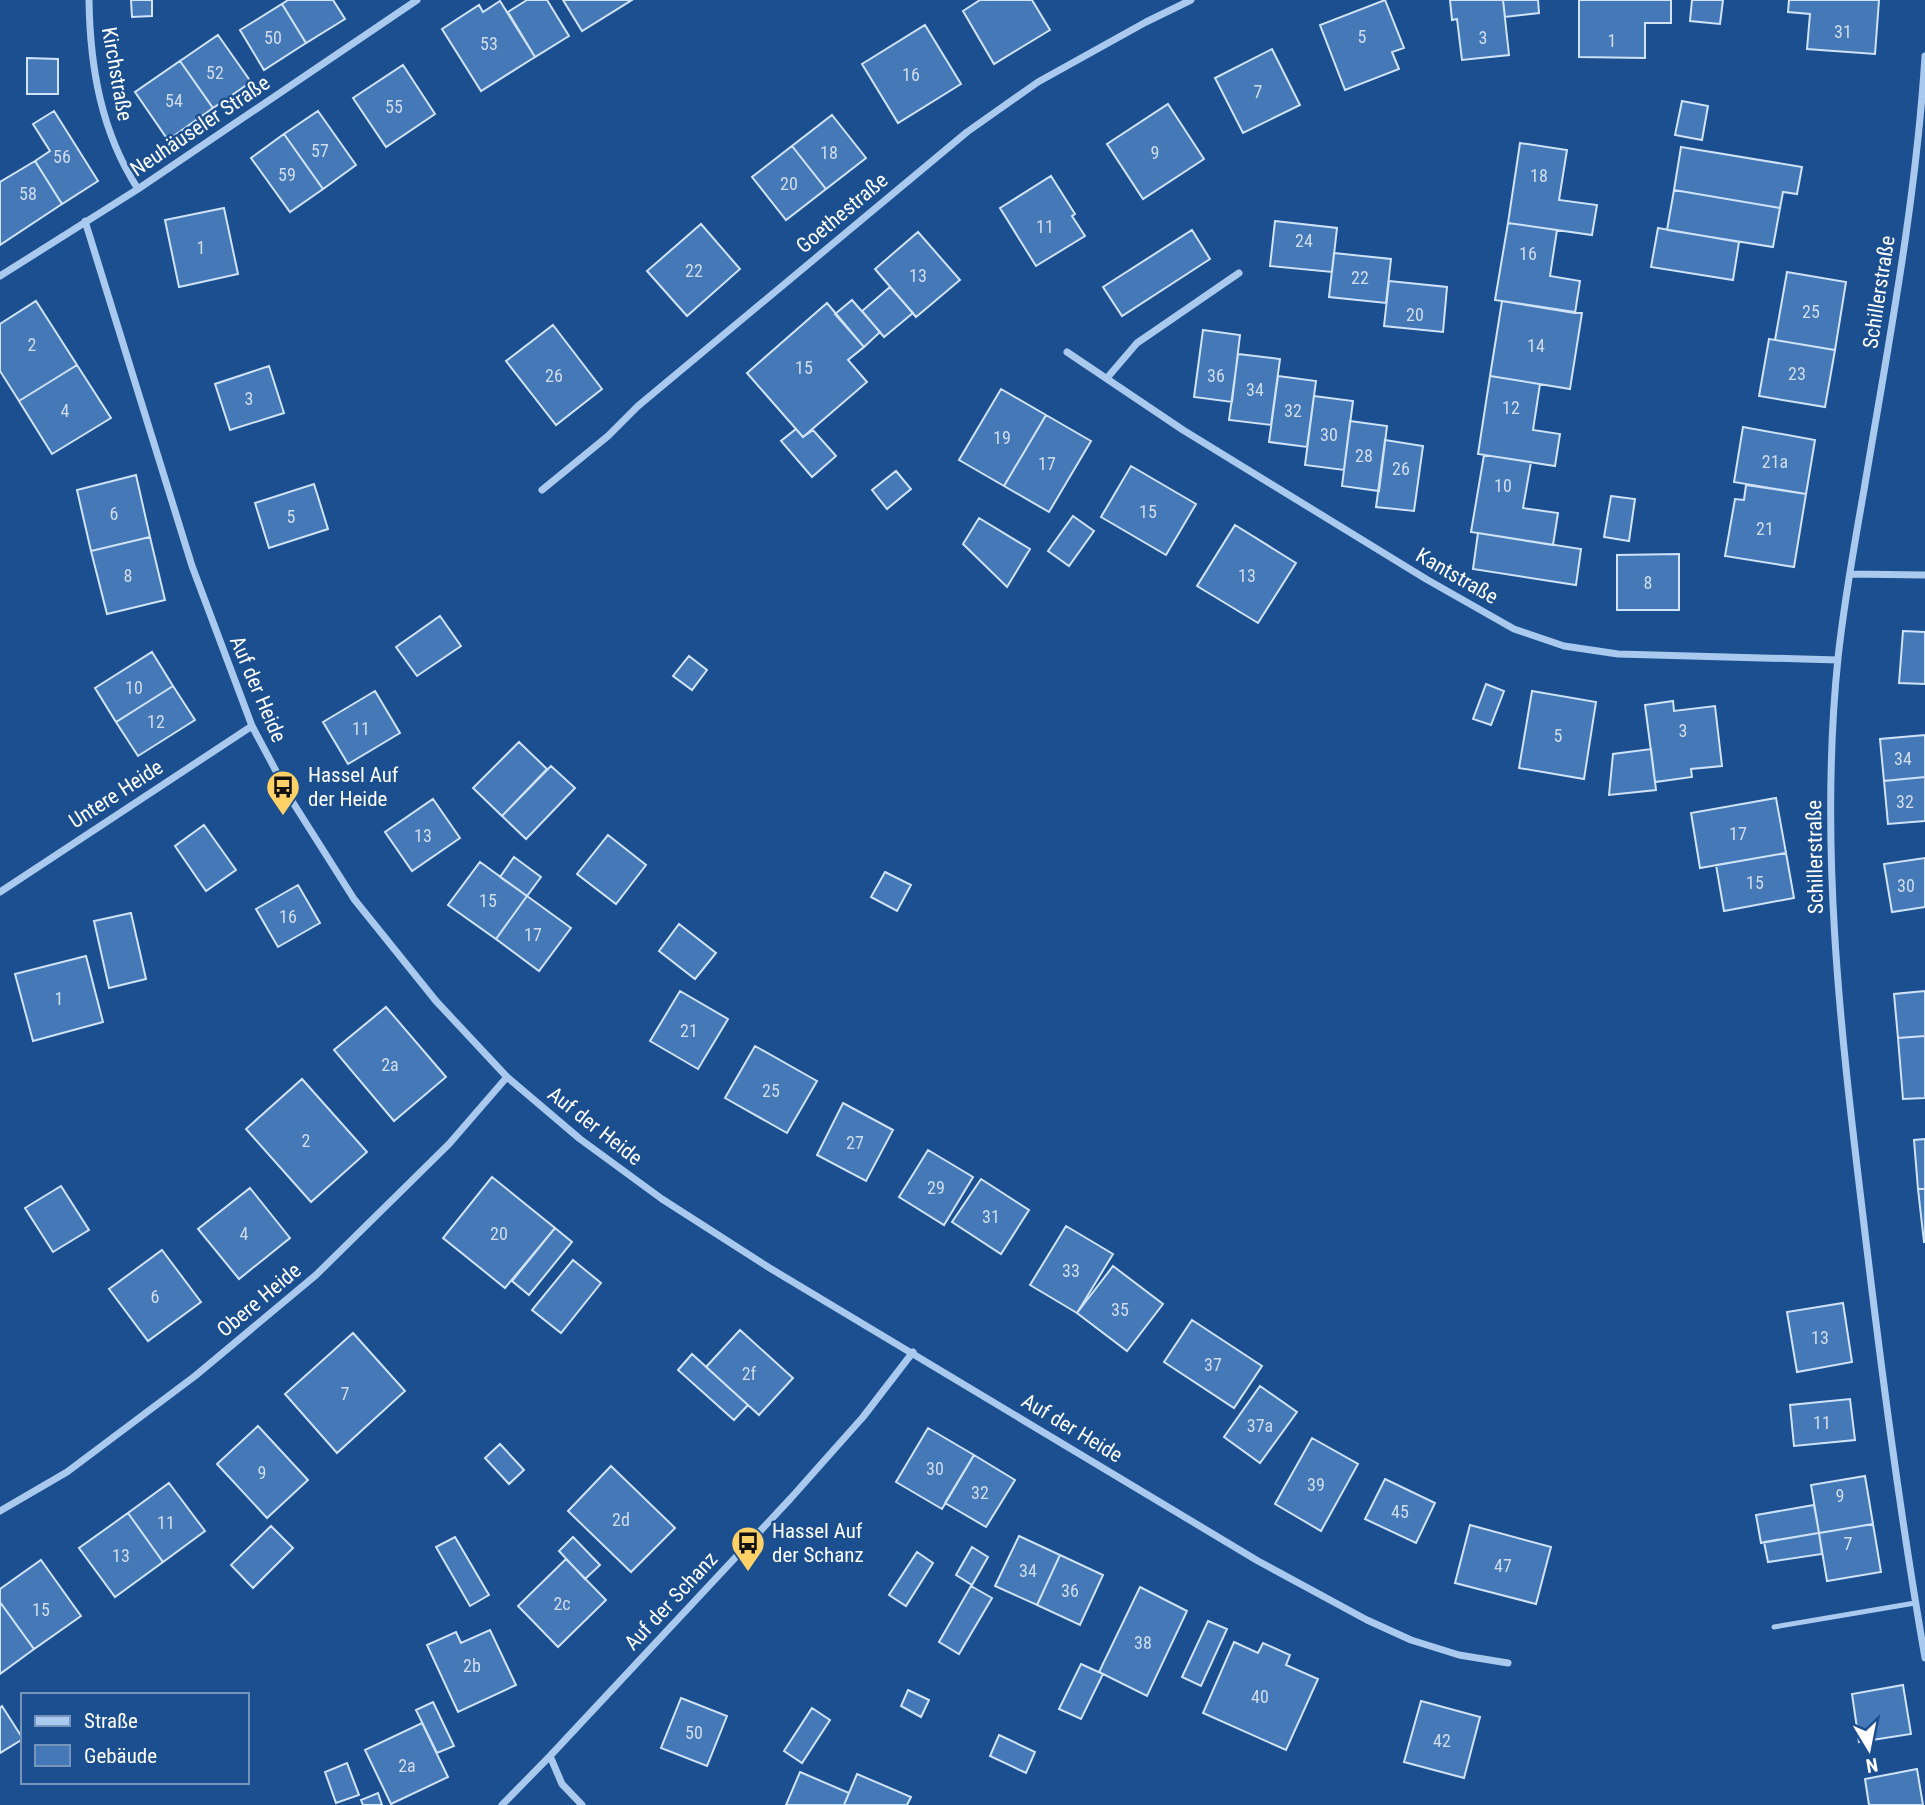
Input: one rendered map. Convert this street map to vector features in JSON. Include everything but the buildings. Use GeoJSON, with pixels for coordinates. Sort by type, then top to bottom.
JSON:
{"type":"FeatureCollection","features":[{"type":"Feature","properties":{"kind":"street","name":"Kirchstraße"},"geometry":{"type":"LineString","coordinates":[[89,0],[90,37],[98,92],[111,140],[138,189]]}},
{"type":"Feature","properties":{"kind":"street","name":"Neuhäuseler Straße"},"geometry":{"type":"LineString","coordinates":[[0,276],[138,189],[417,0]]}},
{"type":"Feature","properties":{"kind":"street","name":"Goethestraße"},"geometry":{"type":"LineString","coordinates":[[542,490],[608,436],[638,406],[967,132],[1038,82],[1191,0]]}},
{"type":"Feature","properties":{"kind":"street","name":"Schillerstraße"},"geometry":{"type":"LineString","coordinates":[[1925,56],[1910,210],[1838,660],[1832,760],[1831,886],[1852,1125],[1879,1348],[1925,1658]]}},
{"type":"Feature","properties":{"kind":"street","name":"Auf der Heide"},"geometry":{"type":"LineString","coordinates":[[85,221],[192,566],[252,726],[292,801],[354,899],[436,1001],[507,1077],[580,1139],[662,1199],[768,1266],[1258,1560],[1367,1620],[1411,1640],[1459,1656],[1508,1663]]}},
{"type":"Feature","properties":{"kind":"street"},"geometry":{"type":"LineString","coordinates":[[1107,378],[1137,343],[1238,273]]}},
{"type":"Feature","properties":{"kind":"street","name":"Kantstraße"},"geometry":{"type":"LineString","coordinates":[[1067,352],[1183,430],[1426,579],[1514,629],[1564,646],[1618,654],[1838,660]]}},
{"type":"Feature","properties":{"kind":"street"},"geometry":{"type":"LineString","coordinates":[[1850,574],[1925,575]]}},
{"type":"Feature","properties":{"kind":"street","name":"Untere Heide"},"geometry":{"type":"LineString","coordinates":[[0,892],[252,726]]}},
{"type":"Feature","properties":{"kind":"street","name":"Obere Heide"},"geometry":{"type":"LineString","coordinates":[[0,1511],[78,1464],[195,1376],[316,1275],[449,1144],[507,1077]]}},
{"type":"Feature","properties":{"kind":"street","name":"Auf der Schanz"},"geometry":{"type":"LineString","coordinates":[[502,1805],[836,1447],[913,1352]]}},
{"type":"Feature","properties":{"kind":"street"},"geometry":{"type":"LineString","coordinates":[[550,1756],[562,1784],[582,1805]]}},
{"type":"Feature","properties":{"kind":"lane"},"geometry":{"type":"LineString","coordinates":[[1774,1627],[1915,1603]]}},
{"type":"Feature","properties":{"kind":"place","name":"Hassel Auf der Heide"},"geometry":{"type":"Point","coordinates":[283,817]}},
{"type":"Feature","properties":{"kind":"place","name":"Hassel Auf der Schanz"},"geometry":{"type":"Point","coordinates":[748,1573]}}]}
